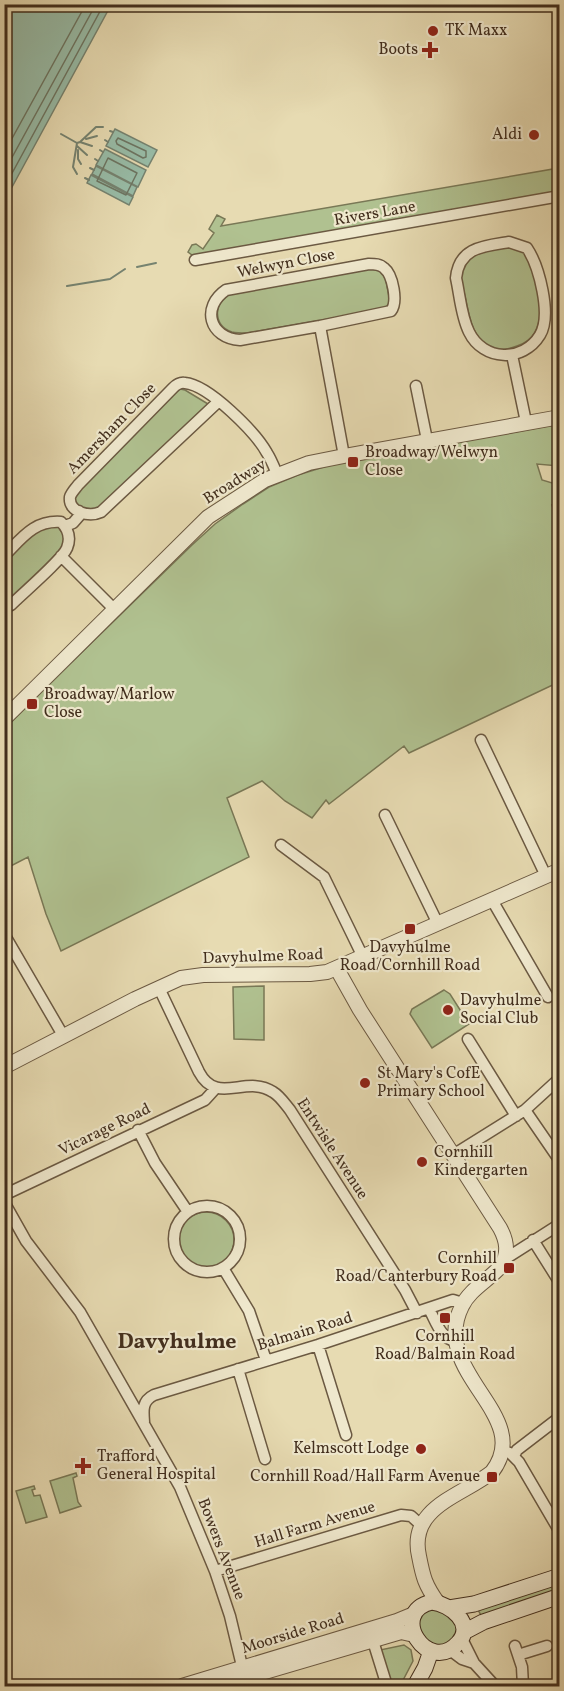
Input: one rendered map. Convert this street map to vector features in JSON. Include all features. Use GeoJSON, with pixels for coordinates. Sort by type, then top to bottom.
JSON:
{"type":"FeatureCollection","features":[{"type":"Feature","properties":{"kind":"main road"},"geometry":{"type":"LineString","coordinates":[[560,1576],[474,1604],[427,1603],[416,1611],[411,1622],[414,1635],[430,1651],[438,1653],[450,1650],[463,1635],[483,1622],[560,1596]]}},
{"type":"Feature","properties":{"kind":"main road"},"geometry":{"type":"LineString","coordinates":[[444,1605],[459,1617],[463,1635]]}},
{"type":"Feature","properties":{"kind":"main road"},"geometry":{"type":"LineString","coordinates":[[415,1686],[425,1668],[430,1651]]}},
{"type":"Feature","properties":{"kind":"street","name":"Rivers Lane"},"geometry":{"type":"LineString","coordinates":[[195,260],[560,196]]}},
{"type":"Feature","properties":{"kind":"street"},"geometry":{"type":"LineString","coordinates":[[509,242],[527,248],[537,265],[545,312],[543,329],[539,337],[524,350],[512,355],[501,356],[490,353],[473,340],[466,324],[456,278],[461,261],[468,253],[481,247],[509,242]]}},
{"type":"Feature","properties":{"kind":"street","name":"Welwyn Close"},"geometry":{"type":"LineString","coordinates":[[369,264],[379,264],[389,274],[395,302],[391,311],[320,326],[240,340],[228,339],[220,334],[214,325],[211,316],[212,307],[214,301],[226,290],[369,264]]}},
{"type":"Feature","properties":{"kind":"street"},"geometry":{"type":"LineString","coordinates":[[320,326],[344,456]]}},
{"type":"Feature","properties":{"kind":"street"},"geometry":{"type":"LineString","coordinates":[[512,355],[526,422]]}},
{"type":"Feature","properties":{"kind":"street","name":"Amersham Close"},"geometry":{"type":"LineString","coordinates":[[70,517],[70,496],[78,485],[178,384],[190,384],[219,401],[261,444],[268,453],[277,474]]}},
{"type":"Feature","properties":{"kind":"street"},"geometry":{"type":"LineString","coordinates":[[416,386],[427,440]]}},
{"type":"Feature","properties":{"kind":"street"},"geometry":{"type":"LineString","coordinates":[[4,555],[32,529],[42,523],[101,513],[219,401]]}},
{"type":"Feature","properties":{"kind":"street","name":"Broadway"},"geometry":{"type":"LineString","coordinates":[[4,719],[208,517],[277,474],[309,463],[560,417]]}},
{"type":"Feature","properties":{"kind":"street"},"geometry":{"type":"LineString","coordinates":[[4,608],[11,604],[65,551],[69,539],[70,517]]}},
{"type":"Feature","properties":{"kind":"street"},"geometry":{"type":"LineString","coordinates":[[61,556],[115,610]]}},
{"type":"Feature","properties":{"kind":"street"},"geometry":{"type":"LineString","coordinates":[[482,740],[546,876]]}},
{"type":"Feature","properties":{"kind":"street"},"geometry":{"type":"LineString","coordinates":[[385,815],[438,924]]}},
{"type":"Feature","properties":{"kind":"street"},"geometry":{"type":"LineString","coordinates":[[281,845],[324,877],[363,957]]}},
{"type":"Feature","properties":{"kind":"street","name":"Davyhulme Road"},"geometry":{"type":"LineString","coordinates":[[4,1068],[159,988],[192,976],[310,974],[337,969],[560,870]]}},
{"type":"Feature","properties":{"kind":"street"},"geometry":{"type":"LineString","coordinates":[[492,900],[548,997]]}},
{"type":"Feature","properties":{"kind":"street"},"geometry":{"type":"LineString","coordinates":[[6,939],[64,1037]]}},
{"type":"Feature","properties":{"kind":"street"},"geometry":{"type":"LineString","coordinates":[[337,969],[360,1010],[501,1228],[506,1243],[505,1259]]}},
{"type":"Feature","properties":{"kind":"street"},"geometry":{"type":"LineString","coordinates":[[159,988],[203,1079],[215,1089]]}},
{"type":"Feature","properties":{"kind":"street"},"geometry":{"type":"LineString","coordinates":[[468,1039],[521,1113],[560,1161]]}},
{"type":"Feature","properties":{"kind":"street"},"geometry":{"type":"LineString","coordinates":[[453,1155],[521,1113],[560,1078]]}},
{"type":"Feature","properties":{"kind":"street","name":"Entwisle Avenue"},"geometry":{"type":"LineString","coordinates":[[215,1089],[254,1085],[274,1092],[282,1100],[416,1311]]}},
{"type":"Feature","properties":{"kind":"street","name":"Vicarage Road"},"geometry":{"type":"LineString","coordinates":[[4,1195],[205,1100],[215,1089]]}},
{"type":"Feature","properties":{"kind":"street"},"geometry":{"type":"LineString","coordinates":[[138,1130],[155,1163],[188,1212]]}},
{"type":"Feature","properties":{"kind":"street","name":"Bowers Avenue"},"geometry":{"type":"LineString","coordinates":[[4,1202],[26,1241],[76,1306],[180,1487],[215,1571],[230,1616],[242,1666],[231,1680]]}},
{"type":"Feature","properties":{"kind":"street"},"geometry":{"type":"LineString","coordinates":[[197,1208],[216,1208],[232,1218],[237,1227],[239,1246],[231,1263],[212,1272],[201,1272],[182,1261],[176,1252],[175,1230],[180,1220],[188,1212],[197,1208]]}},
{"type":"Feature","properties":{"kind":"street"},"geometry":{"type":"LineString","coordinates":[[560,1224],[505,1259],[495,1274],[463,1303],[455,1327],[455,1341],[460,1360],[496,1418],[512,1456],[560,1532]]}},
{"type":"Feature","properties":{"kind":"street"},"geometry":{"type":"LineString","coordinates":[[533,1240],[560,1283]]}},
{"type":"Feature","properties":{"kind":"street"},"geometry":{"type":"LineString","coordinates":[[223,1268],[249,1311],[266,1360]]}},
{"type":"Feature","properties":{"kind":"street","name":"Balmain Road"},"geometry":{"type":"LineString","coordinates":[[144,1424],[143,1407],[146,1401],[154,1395],[318,1345],[416,1311],[453,1300],[463,1303]]}},
{"type":"Feature","properties":{"kind":"street"},"geometry":{"type":"LineString","coordinates":[[429,1309],[444,1336],[448,1340],[455,1341]]}},
{"type":"Feature","properties":{"kind":"street"},"geometry":{"type":"LineString","coordinates":[[318,1345],[346,1435]]}},
{"type":"Feature","properties":{"kind":"street"},"geometry":{"type":"LineString","coordinates":[[238,1369],[265,1459]]}},
{"type":"Feature","properties":{"kind":"street"},"geometry":{"type":"LineString","coordinates":[[416,1611],[424,1583],[417,1549],[421,1525],[439,1505],[492,1472],[497,1465],[512,1456],[560,1417]]}},
{"type":"Feature","properties":{"kind":"street","name":"Hall Farm Avenue"},"geometry":{"type":"LineString","coordinates":[[215,1571],[400,1515],[411,1516],[421,1525]]}},
{"type":"Feature","properties":{"kind":"street"},"geometry":{"type":"LineString","coordinates":[[424,1583],[444,1605]]}},
{"type":"Feature","properties":{"kind":"street","name":"Moorside Road"},"geometry":{"type":"LineString","coordinates":[[231,1680],[398,1621],[416,1611]]}},
{"type":"Feature","properties":{"kind":"street","name":"Moorside Road"},"geometry":{"type":"LineString","coordinates":[[182,1686],[231,1680],[401,1632],[414,1635]]}},
{"type":"Feature","properties":{"kind":"street"},"geometry":{"type":"LineString","coordinates":[[463,1635],[474,1663],[495,1686]]}},
{"type":"Feature","properties":{"kind":"street"},"geometry":{"type":"LineString","coordinates":[[373,1641],[387,1686]]}},
{"type":"Feature","properties":{"kind":"street"},"geometry":{"type":"LineString","coordinates":[[523,1686],[523,1674],[517,1651],[547,1646]]}},
{"type":"Feature","properties":{"kind":"street"},"geometry":{"type":"LineString","coordinates":[[450,1650],[462,1659],[474,1663]]}},
{"type":"Feature","properties":{"kind":"shaded area"},"geometry":{"type":"Polygon","coordinates":[[[559,168],[559,192],[198,256],[188,252],[192,245],[196,244],[203,249],[214,233],[209,229],[217,215],[225,219],[221,226],[559,168]]]}},
{"type":"Feature","properties":{"kind":"shaded area"},"geometry":{"type":"Polygon","coordinates":[[[510,247],[523,250],[529,261],[538,289],[540,317],[536,330],[529,339],[514,347],[497,349],[484,344],[475,332],[461,283],[461,275],[475,255],[510,247]]]}},
{"type":"Feature","properties":{"kind":"shaded area"},"geometry":{"type":"Polygon","coordinates":[[[378,268],[385,276],[390,302],[380,310],[247,333],[225,329],[218,319],[222,301],[233,293],[378,268]]]}},
{"type":"Feature","properties":{"kind":"shaded area"},"geometry":{"type":"Polygon","coordinates":[[[180,389],[208,404],[95,511],[75,506],[73,496],[172,393],[180,389]]]}},
{"type":"Feature","properties":{"kind":"shaded area"},"geometry":{"type":"Polygon","coordinates":[[[559,424],[559,466],[537,464],[542,480],[559,485],[559,506],[552,505],[560,533],[559,682],[409,753],[404,746],[329,804],[326,800],[312,818],[285,801],[262,781],[227,798],[249,857],[61,951],[46,914],[28,857],[5,869],[5,727],[215,524],[269,487],[330,465],[559,424]]]}},
{"type":"Feature","properties":{"kind":"shaded area"},"geometry":{"type":"Polygon","coordinates":[[[57,525],[65,537],[61,551],[5,604],[5,559],[32,532],[57,525]]]}},
{"type":"Feature","properties":{"kind":"shaded area"},"geometry":{"type":"Polygon","coordinates":[[[264,986],[264,1040],[234,1039],[233,987],[264,986]]]}},
{"type":"Feature","properties":{"kind":"shaded area"},"geometry":{"type":"Polygon","coordinates":[[[444,990],[450,994],[469,1024],[432,1048],[410,1014],[412,1009],[444,990]]]}},
{"type":"Feature","properties":{"kind":"shaded area"},"geometry":{"type":"Polygon","coordinates":[[[206,1212],[217,1214],[226,1220],[232,1229],[234,1240],[232,1251],[226,1260],[217,1266],[206,1268],[195,1266],[186,1260],[180,1251],[178,1240],[180,1229],[186,1220],[195,1214],[206,1212]]]}},
{"type":"Feature","properties":{"kind":"shaded area"},"geometry":{"type":"Polygon","coordinates":[[[76,1473],[77,1476],[73,1478],[81,1506],[60,1513],[50,1481],[76,1473]]]}},
{"type":"Feature","properties":{"kind":"shaded area"},"geometry":{"type":"Polygon","coordinates":[[[34,1486],[35,1489],[32,1490],[34,1496],[40,1495],[47,1517],[26,1523],[16,1491],[34,1486]]]}},
{"type":"Feature","properties":{"kind":"shaded area"},"geometry":{"type":"Polygon","coordinates":[[[559,1580],[559,1591],[482,1617],[477,1608],[559,1580]]]}},
{"type":"Feature","properties":{"kind":"shaded area"},"geometry":{"type":"Polygon","coordinates":[[[431,1608],[450,1615],[459,1630],[452,1643],[438,1646],[424,1640],[417,1619],[431,1608]]]}},
{"type":"Feature","properties":{"kind":"shaded area"},"geometry":{"type":"Polygon","coordinates":[[[404,1645],[411,1650],[413,1661],[400,1686],[394,1686],[388,1677],[380,1650],[404,1645]]]}},
{"type":"Feature","properties":{"kind":"water"},"geometry":{"type":"Polygon","coordinates":[[[4,5],[111,5],[5,200],[4,5]]]}},
{"type":"Feature","properties":{"kind":"water"},"geometry":{"type":"Polygon","coordinates":[[[115,129],[157,150],[148,167],[106,146],[115,129]]]}},
{"type":"Feature","properties":{"kind":"water"},"geometry":{"type":"Polygon","coordinates":[[[105,149],[146,170],[138,187],[96,165],[105,149]]]}},
{"type":"Feature","properties":{"kind":"water"},"geometry":{"type":"Polygon","coordinates":[[[96,166],[137,187],[133,196],[92,174],[96,166]]]}},
{"type":"Feature","properties":{"kind":"water"},"geometry":{"type":"Polygon","coordinates":[[[91,175],[133,197],[129,205],[87,183],[91,175]]]}},
{"type":"Feature","properties":{"kind":"waterway"},"geometry":{"type":"LineString","coordinates":[[77,143],[96,127],[103,127]]}},
{"type":"Feature","properties":{"kind":"waterway"},"geometry":{"type":"LineString","coordinates":[[61,134],[77,143]]}},
{"type":"Feature","properties":{"kind":"waterway"},"geometry":{"type":"LineString","coordinates":[[86,139],[97,136]]}},
{"type":"Feature","properties":{"kind":"waterway"},"geometry":{"type":"LineString","coordinates":[[80,142],[92,146]]}},
{"type":"Feature","properties":{"kind":"waterway"},"geometry":{"type":"LineString","coordinates":[[77,143],[73,167],[77,174]]}},
{"type":"Feature","properties":{"kind":"waterway"},"geometry":{"type":"LineString","coordinates":[[77,146],[87,155]]}},
{"type":"Feature","properties":{"kind":"waterway"},"geometry":{"type":"LineString","coordinates":[[78,150],[78,159],[81,164]]}},
{"type":"Feature","properties":{"kind":"waterway"},"geometry":{"type":"LineString","coordinates":[[90,168],[94,170]]}},
{"type":"Feature","properties":{"kind":"waterway"},"geometry":{"type":"LineString","coordinates":[[85,178],[89,180]]}},
{"type":"Feature","properties":{"kind":"waterway"},"geometry":{"type":"LineString","coordinates":[[137,267],[156,263]]}},
{"type":"Feature","properties":{"kind":"waterway"},"geometry":{"type":"LineString","coordinates":[[67,286],[110,279],[125,269]]}},
{"type":"Feature","properties":{"kind":"place","name":"TK Maxx"},"geometry":{"type":"Point","coordinates":[433,31]}},
{"type":"Feature","properties":{"kind":"place","name":"Boots"},"geometry":{"type":"Point","coordinates":[430,50]}},
{"type":"Feature","properties":{"kind":"place","name":"Aldi"},"geometry":{"type":"Point","coordinates":[534,135]}},
{"type":"Feature","properties":{"kind":"place","name":"Broadway/Welwyn Close"},"geometry":{"type":"Point","coordinates":[353,462]}},
{"type":"Feature","properties":{"kind":"place","name":"Broadway/Marlow Close"},"geometry":{"type":"Point","coordinates":[32,704]}},
{"type":"Feature","properties":{"kind":"place","name":"Davyhulme Road/Cornhill Road"},"geometry":{"type":"Point","coordinates":[410,929]}},
{"type":"Feature","properties":{"kind":"place","name":"Davyhulme Social Club"},"geometry":{"type":"Point","coordinates":[448,1010]}},
{"type":"Feature","properties":{"kind":"place","name":"St Mary's CofE Primary School"},"geometry":{"type":"Point","coordinates":[365,1083]}},
{"type":"Feature","properties":{"kind":"place","name":"Cornhill Kindergarten"},"geometry":{"type":"Point","coordinates":[422,1162]}},
{"type":"Feature","properties":{"kind":"place","name":"Cornhill Road/Canterbury Road"},"geometry":{"type":"Point","coordinates":[509,1268]}},
{"type":"Feature","properties":{"kind":"place","name":"Cornhill Road/Balmain Road"},"geometry":{"type":"Point","coordinates":[445,1318]}},
{"type":"Feature","properties":{"kind":"place","name":"Kelmscott Lodge"},"geometry":{"type":"Point","coordinates":[421,1449]}},
{"type":"Feature","properties":{"kind":"place","name":"Trafford General Hospital"},"geometry":{"type":"Point","coordinates":[83,1466]}},
{"type":"Feature","properties":{"kind":"place","name":"Cornhill Road/Hall Farm Avenue"},"geometry":{"type":"Point","coordinates":[492,1477]}},
{"type":"Feature","properties":{"kind":"district","name":"Davyhulme"},"geometry":{"type":"Point","coordinates":[177,1342]}}]}
